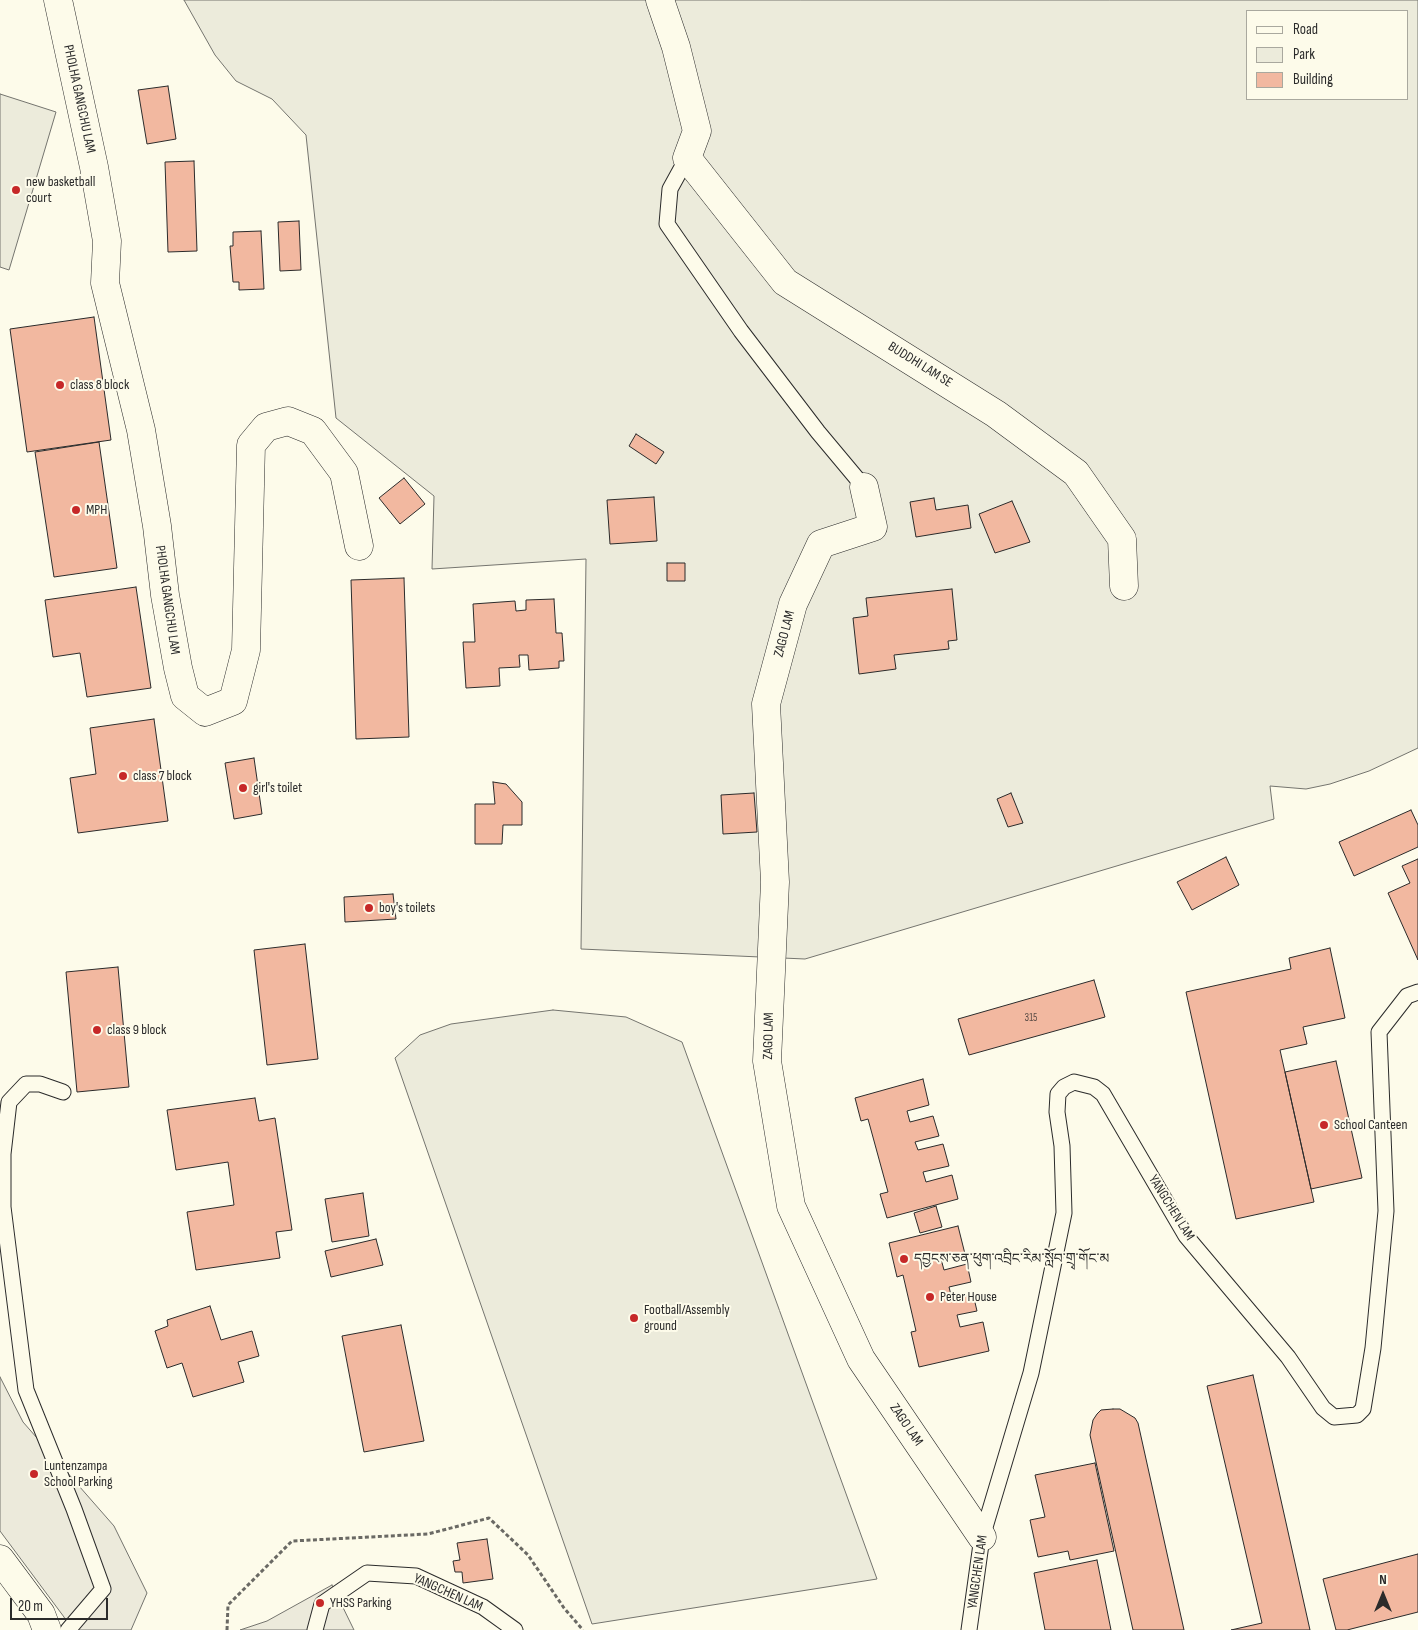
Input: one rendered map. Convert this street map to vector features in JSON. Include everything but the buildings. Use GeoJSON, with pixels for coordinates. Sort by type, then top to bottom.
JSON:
{"type":"FeatureCollection","features":[{"type":"Feature","properties":{"kind":"street","name":"PHOLHA GANGCHU LAM"},"geometry":{"type":"LineString","coordinates":[[58,0],[94,166],[107,242],[105,283],[141,430],[157,526],[165,596],[185,696],[205,712],[233,701],[246,650],[251,444],[266,427],[288,421],[313,432],[344,473],[359,546]]}},
{"type":"Feature","properties":{"kind":"street"},"geometry":{"type":"LineString","coordinates":[[660,0],[676,47],[697,131],[687,158]]}},
{"type":"Feature","properties":{"kind":"street","name":"BUDDHI LAM SE"},"geometry":{"type":"LineString","coordinates":[[687,158],[785,282],[996,414],[1076,473],[1122,539],[1124,586]]}},
{"type":"Feature","properties":{"kind":"street","name":"ZAGO LAM"},"geometry":{"type":"LineString","coordinates":[[864,487],[873,527],[821,544],[793,604],[766,704],[775,882],[767,1061],[791,1206],[862,1359],[982,1538]]}},
{"type":"Feature","properties":{"kind":"street"},"geometry":{"type":"LineString","coordinates":[[0,1559],[41,1614],[47,1630]]}},
{"type":"Feature","properties":{"kind":"lane"},"geometry":{"type":"LineString","coordinates":[[687,158],[670,189],[667,224],[741,331],[818,432],[864,487]]}},
{"type":"Feature","properties":{"kind":"lane","name":"YANGCHEN LAM"},"geometry":{"type":"LineString","coordinates":[[969,1630],[982,1538],[1030,1373],[1064,1213],[1062,1146],[1057,1112],[1058,1094],[1064,1087],[1074,1082],[1094,1087],[1103,1094],[1186,1236],[1288,1357],[1322,1408],[1334,1417],[1345,1418],[1357,1415],[1363,1409],[1373,1348],[1386,1211],[1379,1032],[1407,996],[1418,992]]}},
{"type":"Feature","properties":{"kind":"lane"},"geometry":{"type":"LineString","coordinates":[[63,1092],[40,1084],[26,1084],[9,1102],[3,1154],[3,1207],[26,1390],[74,1509],[103,1589],[68,1630]]}},
{"type":"Feature","properties":{"kind":"lane","name":"YANGCHEN LAM"},"geometry":{"type":"LineString","coordinates":[[315,1630],[322,1604],[366,1573],[416,1576],[483,1607],[515,1630]]}},
{"type":"Feature","properties":{"kind":"green space"},"geometry":{"type":"Polygon","coordinates":[[[184,0],[1418,0],[1418,748],[1369,771],[1330,784],[1306,789],[1270,786],[1274,819],[805,959],[581,949],[586,559],[432,569],[434,496],[336,418],[306,135],[272,99],[236,81],[215,55],[184,0]]]}},
{"type":"Feature","properties":{"kind":"green space","name":"new basketball court"},"geometry":{"type":"Polygon","coordinates":[[[0,94],[56,112],[9,270],[0,267],[0,94]]]}},
{"type":"Feature","properties":{"kind":"green space","name":"Football/Assembly ground"},"geometry":{"type":"Polygon","coordinates":[[[553,1010],[626,1017],[682,1042],[877,1579],[592,1624],[395,1058],[420,1035],[451,1024],[553,1010]]]}},
{"type":"Feature","properties":{"kind":"shaded area","name":"Luntenzampa School Parking"},"geometry":{"type":"Polygon","coordinates":[[[0,1377],[23,1422],[114,1526],[147,1593],[131,1630],[70,1630],[64,1617],[0,1531],[0,1377]]]}},
{"type":"Feature","properties":{"kind":"shaded area","name":"YHSS Parking"},"geometry":{"type":"Polygon","coordinates":[[[332,1585],[354,1630],[240,1630],[267,1621],[332,1585]]]}},
{"type":"Feature","properties":{"kind":"place","name":"new basketball court"},"geometry":{"type":"Point","coordinates":[16,190]}},
{"type":"Feature","properties":{"kind":"place","name":"class 8 block"},"geometry":{"type":"Point","coordinates":[60,385]}},
{"type":"Feature","properties":{"kind":"place","name":"MPH"},"geometry":{"type":"Point","coordinates":[76,510]}},
{"type":"Feature","properties":{"kind":"place","name":"class 7 block"},"geometry":{"type":"Point","coordinates":[123,776]}},
{"type":"Feature","properties":{"kind":"place","name":"girl's toilet"},"geometry":{"type":"Point","coordinates":[243,788]}},
{"type":"Feature","properties":{"kind":"place","name":"boy's toilets"},"geometry":{"type":"Point","coordinates":[369,908]}},
{"type":"Feature","properties":{"kind":"place","name":"class 9 block"},"geometry":{"type":"Point","coordinates":[97,1030]}},
{"type":"Feature","properties":{"kind":"place","name":"School Canteen"},"geometry":{"type":"Point","coordinates":[1324,1125]}},
{"type":"Feature","properties":{"kind":"place","name":"དབྱངས་ཅན་ཕུག་འབྲིང་རིམ་སློབ་གྲྭ་གོང་མ"},"geometry":{"type":"Point","coordinates":[904,1259]}},
{"type":"Feature","properties":{"kind":"place","name":"Peter House"},"geometry":{"type":"Point","coordinates":[930,1297]}},
{"type":"Feature","properties":{"kind":"place","name":"Football/Assembly ground"},"geometry":{"type":"Point","coordinates":[634,1318]}},
{"type":"Feature","properties":{"kind":"place","name":"Luntenzampa School Parking"},"geometry":{"type":"Point","coordinates":[34,1474]}},
{"type":"Feature","properties":{"kind":"place","name":"YHSS Parking"},"geometry":{"type":"Point","coordinates":[320,1603]}}]}
